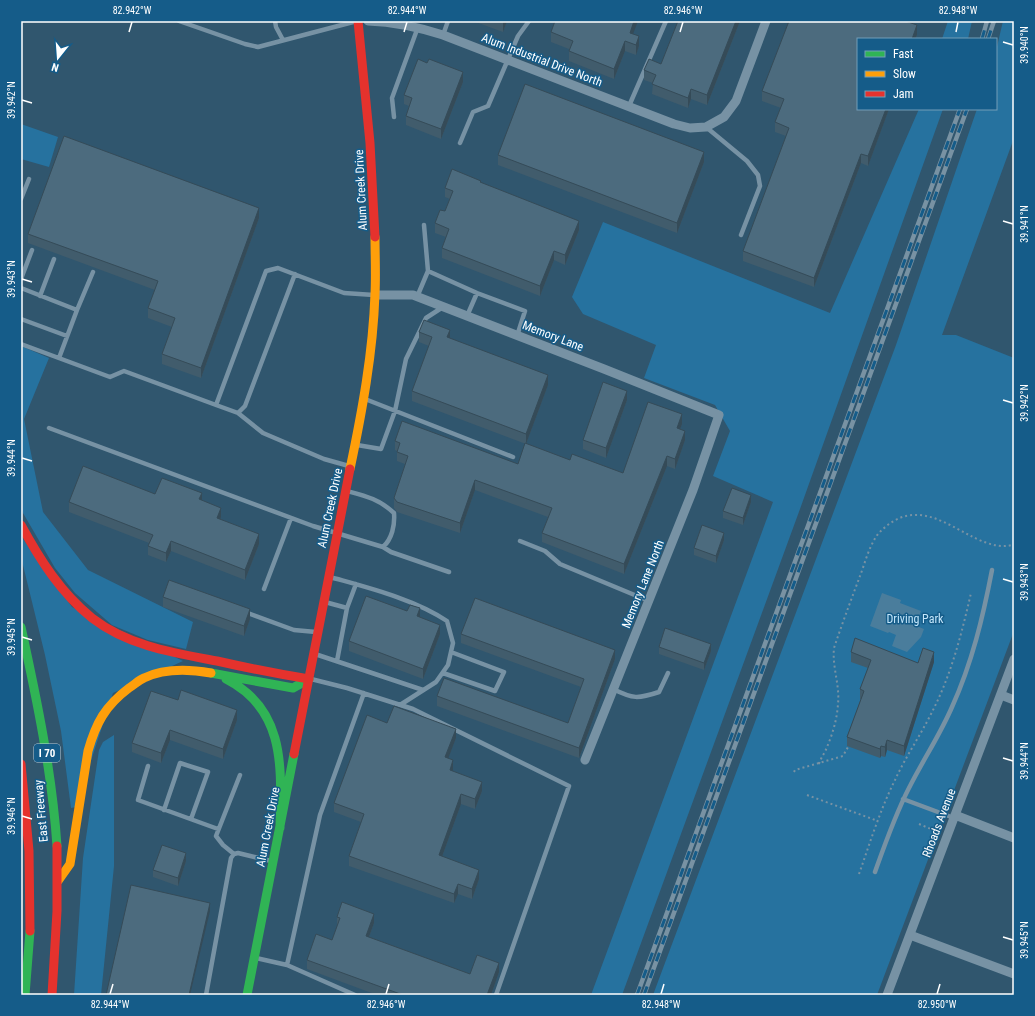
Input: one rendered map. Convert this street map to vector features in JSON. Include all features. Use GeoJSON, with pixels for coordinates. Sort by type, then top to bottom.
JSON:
{"type":"FeatureCollection","features":[{"type":"Feature","properties":{"kind":"main road","name":"Alum Creek Drive"},"geometry":{"type":"LineString","coordinates":[[247,995],[364,398],[375,295],[375,220],[370,143],[357,21]]}},
{"type":"Feature","properties":{"kind":"main road"},"geometry":{"type":"LineString","coordinates":[[21,525],[42,561],[69,595],[85,612],[108,628],[131,640],[179,654],[309,679]]}},
{"type":"Feature","properties":{"kind":"main road","name":"East Freeway"},"geometry":{"type":"LineString","coordinates":[[21,627],[34,684],[45,744],[56,831],[58,881],[57,926],[52,995]]}},
{"type":"Feature","properties":{"kind":"main road"},"geometry":{"type":"LineString","coordinates":[[58,881],[70,864],[88,751],[99,720],[117,697],[143,678],[172,670],[204,672],[293,688],[309,679]]}},
{"type":"Feature","properties":{"kind":"main road"},"geometry":{"type":"LineString","coordinates":[[204,672],[232,682],[244,690],[255,701],[274,732],[278,748],[280,773],[280,828]]}},
{"type":"Feature","properties":{"kind":"main road","name":"East Freeway"},"geometry":{"type":"LineString","coordinates":[[21,764],[29,832],[32,886],[25,995]]}},
{"type":"Feature","properties":{"kind":"street","name":"Alum Industrial Drive North"},"geometry":{"type":"LineString","coordinates":[[368,21],[418,27],[443,35],[674,124],[690,128],[706,128]]}},
{"type":"Feature","properties":{"kind":"street"},"geometry":{"type":"LineString","coordinates":[[706,128],[724,117],[736,101],[766,21]]}},
{"type":"Feature","properties":{"kind":"street","name":"Memory Lane"},"geometry":{"type":"LineString","coordinates":[[375,295],[413,295],[719,415]]}},
{"type":"Feature","properties":{"kind":"street","name":"Memory Lane North"},"geometry":{"type":"LineString","coordinates":[[585,760],[612,689],[693,490],[719,415]]}},
{"type":"Feature","properties":{"kind":"street","name":"Rhoads Avenue"},"geometry":{"type":"LineString","coordinates":[[887,995],[1014,659]]}},
{"type":"Feature","properties":{"kind":"street"},"geometry":{"type":"LineString","coordinates":[[1001,695],[1014,700]]}},
{"type":"Feature","properties":{"kind":"street"},"geometry":{"type":"LineString","coordinates":[[954,817],[1014,838]]}},
{"type":"Feature","properties":{"kind":"street"},"geometry":{"type":"LineString","coordinates":[[910,935],[1014,974]]}},
{"type":"Feature","properties":{"kind":"lane"},"geometry":{"type":"LineString","coordinates":[[179,21],[245,44],[258,47],[357,21]]}},
{"type":"Feature","properties":{"kind":"lane"},"geometry":{"type":"LineString","coordinates":[[275,21],[276,27],[284,40]]}},
{"type":"Feature","properties":{"kind":"lane"},"geometry":{"type":"LineString","coordinates":[[443,35],[448,21]]}},
{"type":"Feature","properties":{"kind":"lane"},"geometry":{"type":"LineString","coordinates":[[460,143],[473,112],[488,106],[518,36],[529,21]]}},
{"type":"Feature","properties":{"kind":"lane"},"geometry":{"type":"LineString","coordinates":[[629,106],[666,21]]}},
{"type":"Feature","properties":{"kind":"lane"},"geometry":{"type":"LineString","coordinates":[[394,117],[392,98],[418,27]]}},
{"type":"Feature","properties":{"kind":"lane"},"geometry":{"type":"LineString","coordinates":[[706,128],[747,161],[758,175],[760,186],[741,235]]}},
{"type":"Feature","properties":{"kind":"lane"},"geometry":{"type":"LineString","coordinates":[[21,199],[29,179]]}},
{"type":"Feature","properties":{"kind":"lane"},"geometry":{"type":"LineString","coordinates":[[417,297],[428,272],[424,225]]}},
{"type":"Feature","properties":{"kind":"lane"},"geometry":{"type":"LineString","coordinates":[[21,278],[32,250]]}},
{"type":"Feature","properties":{"kind":"lane"},"geometry":{"type":"LineString","coordinates":[[40,296],[54,259]]}},
{"type":"Feature","properties":{"kind":"lane"},"geometry":{"type":"LineString","coordinates":[[216,405],[266,271],[278,268],[344,293],[375,295]]}},
{"type":"Feature","properties":{"kind":"lane"},"geometry":{"type":"LineString","coordinates":[[59,358],[92,272]]}},
{"type":"Feature","properties":{"kind":"lane"},"geometry":{"type":"LineString","coordinates":[[428,272],[477,293],[525,311],[517,336]]}},
{"type":"Feature","properties":{"kind":"lane"},"geometry":{"type":"LineString","coordinates":[[238,413],[245,406],[295,274]]}},
{"type":"Feature","properties":{"kind":"lane"},"geometry":{"type":"LineString","coordinates":[[21,288],[77,310]]}},
{"type":"Feature","properties":{"kind":"lane"},"geometry":{"type":"LineString","coordinates":[[467,316],[477,293]]}},
{"type":"Feature","properties":{"kind":"lane"},"geometry":{"type":"LineString","coordinates":[[355,445],[381,449],[395,411],[406,358],[426,318],[443,307]]}},
{"type":"Feature","properties":{"kind":"lane"},"geometry":{"type":"LineString","coordinates":[[21,319],[67,336]]}},
{"type":"Feature","properties":{"kind":"lane"},"geometry":{"type":"LineString","coordinates":[[21,344],[110,377],[124,371],[238,413],[262,433],[324,459],[351,466]]}},
{"type":"Feature","properties":{"kind":"lane"},"geometry":{"type":"LineString","coordinates":[[364,398],[513,457]]}},
{"type":"Feature","properties":{"kind":"lane"},"geometry":{"type":"LineString","coordinates":[[49,428],[291,518],[383,548],[449,572]]}},
{"type":"Feature","properties":{"kind":"lane"},"geometry":{"type":"LineString","coordinates":[[346,491],[370,497],[394,513],[395,520],[393,530],[389,540],[383,548]]}},
{"type":"Feature","properties":{"kind":"lane"},"geometry":{"type":"LineString","coordinates":[[264,589],[291,518]]}},
{"type":"Feature","properties":{"kind":"lane"},"geometry":{"type":"LineString","coordinates":[[520,541],[545,551],[560,564],[649,601]]}},
{"type":"Feature","properties":{"kind":"lane"},"geometry":{"type":"LineString","coordinates":[[875,872],[894,818],[952,707],[969,665],[986,604],[992,570]]}},
{"type":"Feature","properties":{"kind":"lane"},"geometry":{"type":"LineString","coordinates":[[328,577],[369,588],[432,611],[447,621],[453,643],[448,665],[436,682],[400,705]]}},
{"type":"Feature","properties":{"kind":"lane"},"geometry":{"type":"LineString","coordinates":[[337,661],[347,608],[356,584]]}},
{"type":"Feature","properties":{"kind":"lane"},"geometry":{"type":"LineString","coordinates":[[324,602],[347,608]]}},
{"type":"Feature","properties":{"kind":"lane"},"geometry":{"type":"LineString","coordinates":[[239,609],[294,630],[318,632]]}},
{"type":"Feature","properties":{"kind":"lane"},"geometry":{"type":"LineString","coordinates":[[443,673],[495,691],[504,672],[451,652]]}},
{"type":"Feature","properties":{"kind":"lane"},"geometry":{"type":"LineString","coordinates":[[314,653],[423,690]]}},
{"type":"Feature","properties":{"kind":"lane"},"geometry":{"type":"LineString","coordinates":[[612,689],[627,696],[643,697],[660,692],[668,673]]}},
{"type":"Feature","properties":{"kind":"lane"},"geometry":{"type":"LineString","coordinates":[[309,679],[414,709],[569,786],[496,995]]}},
{"type":"Feature","properties":{"kind":"lane"},"geometry":{"type":"LineString","coordinates":[[287,964],[320,815],[364,694]]}},
{"type":"Feature","properties":{"kind":"lane"},"geometry":{"type":"LineString","coordinates":[[164,810],[180,763],[208,772],[191,820]]}},
{"type":"Feature","properties":{"kind":"lane"},"geometry":{"type":"LineString","coordinates":[[148,766],[138,800],[218,829]]}},
{"type":"Feature","properties":{"kind":"lane"},"geometry":{"type":"LineString","coordinates":[[240,776],[216,836],[234,854],[242,853],[274,861]]}},
{"type":"Feature","properties":{"kind":"lane"},"geometry":{"type":"LineString","coordinates":[[903,799],[954,817]]}},
{"type":"Feature","properties":{"kind":"lane"},"geometry":{"type":"LineString","coordinates":[[206,995],[230,862],[234,854]]}},
{"type":"Feature","properties":{"kind":"lane"},"geometry":{"type":"LineString","coordinates":[[254,958],[287,964],[356,995]]}},
{"type":"Feature","properties":{"kind":"path"},"geometry":{"type":"LineString","coordinates":[[819,764],[832,735],[836,720],[838,703],[833,659],[834,648],[865,561],[878,535],[894,520],[915,514],[938,519],[975,539],[988,543],[999,546],[1009,546],[1014,544]]}},
{"type":"Feature","properties":{"kind":"path"},"geometry":{"type":"LineString","coordinates":[[859,874],[878,821],[895,780],[944,687],[959,643],[971,592]]}},
{"type":"Feature","properties":{"kind":"path"},"geometry":{"type":"LineString","coordinates":[[794,772],[795,770],[843,756],[848,747]]}},
{"type":"Feature","properties":{"kind":"path"},"geometry":{"type":"LineString","coordinates":[[807,795],[878,821]]}},
{"type":"Feature","properties":{"kind":"path"},"geometry":{"type":"LineString","coordinates":[[919,824],[948,835]]}},
{"type":"Feature","properties":{"kind":"green space"},"geometry":{"type":"Polygon","coordinates":[[[948,21],[972,21],[968,38],[942,38],[948,21]]]}},
{"type":"Feature","properties":{"kind":"green space","name":"Driving Park"},"geometry":{"type":"Polygon","coordinates":[[[1003,21],[1014,21],[1014,138],[942,335],[956,335],[1014,358],[1014,631],[877,995],[653,995],[896,345],[977,110],[997,110],[997,47],[1003,21]]]}},
{"type":"Feature","properties":{"kind":"green space"},"geometry":{"type":"Polygon","coordinates":[[[919,110],[943,110],[800,509],[622,995],[591,995],[773,502],[713,476],[730,431],[715,405],[644,378],[656,345],[583,314],[572,297],[603,222],[830,313],[919,110]]]}},
{"type":"Feature","properties":{"kind":"green space"},"geometry":{"type":"Polygon","coordinates":[[[21,124],[58,137],[49,167],[21,159],[21,124]]]}},
{"type":"Feature","properties":{"kind":"green space"},"geometry":{"type":"Polygon","coordinates":[[[21,346],[49,358],[24,419],[43,512],[88,570],[193,622],[186,649],[148,640],[112,625],[75,593],[55,568],[23,513],[21,508],[21,346]]]}},
{"type":"Feature","properties":{"kind":"green space"},"geometry":{"type":"Polygon","coordinates":[[[21,536],[72,607],[183,661],[113,693],[76,807],[71,808],[61,731],[45,655],[21,557],[21,536]]]}},
{"type":"Feature","properties":{"kind":"green space"},"geometry":{"type":"Polygon","coordinates":[[[114,735],[114,866],[101,995],[74,995],[83,858],[99,750],[103,742],[114,735]]]}},
{"type":"Feature","properties":{"kind":"shaded area"},"geometry":{"type":"Polygon","coordinates":[[[882,593],[901,600],[900,603],[921,611],[917,621],[907,618],[906,622],[924,629],[921,637],[907,652],[892,646],[896,635],[870,626],[882,593]]]}},
{"type":"Feature","properties":{"kind":"building"},"geometry":{"type":"Polygon","coordinates":[[[555,21],[634,21],[630,33],[639,36],[636,45],[625,41],[614,69],[569,51],[573,41],[551,32],[555,21]]]}},
{"type":"Feature","properties":{"kind":"building"},"geometry":{"type":"Polygon","coordinates":[[[678,21],[736,21],[707,95],[691,89],[688,98],[652,84],[656,75],[644,70],[649,59],[661,64],[678,21]]]}},
{"type":"Feature","properties":{"kind":"building"},"geometry":{"type":"Polygon","coordinates":[[[789,21],[905,21],[917,25],[912,38],[857,38],[857,110],[886,110],[868,156],[861,154],[814,278],[743,251],[789,128],[775,122],[784,99],[762,91],[789,21]]]}},
{"type":"Feature","properties":{"kind":"building"},"geometry":{"type":"Polygon","coordinates":[[[418,59],[427,63],[429,59],[463,72],[441,129],[406,116],[412,98],[404,95],[418,59]]]}},
{"type":"Feature","properties":{"kind":"building"},"geometry":{"type":"Polygon","coordinates":[[[525,84],[704,152],[677,223],[498,155],[525,84]]]}},
{"type":"Feature","properties":{"kind":"building"},"geometry":{"type":"Polygon","coordinates":[[[64,136],[259,208],[201,368],[162,354],[175,318],[148,308],[158,281],[28,234],[64,136]]]}},
{"type":"Feature","properties":{"kind":"building"},"geometry":{"type":"Polygon","coordinates":[[[452,169],[481,181],[480,182],[579,221],[565,255],[554,251],[540,286],[442,248],[449,229],[435,223],[440,210],[445,211],[453,191],[445,188],[452,169]]]}},
{"type":"Feature","properties":{"kind":"building"},"geometry":{"type":"Polygon","coordinates":[[[424,320],[450,330],[447,337],[548,375],[526,434],[412,391],[432,337],[419,332],[424,320]]]}},
{"type":"Feature","properties":{"kind":"building"},"geometry":{"type":"Polygon","coordinates":[[[603,382],[627,391],[606,448],[583,440],[603,382]]]}},
{"type":"Feature","properties":{"kind":"building"},"geometry":{"type":"Polygon","coordinates":[[[648,402],[682,414],[677,428],[685,431],[675,459],[667,456],[624,564],[542,533],[552,508],[475,480],[460,523],[397,502],[394,498],[408,456],[397,452],[400,443],[395,441],[402,421],[518,464],[525,443],[570,460],[572,454],[623,473],[648,402]]]}},
{"type":"Feature","properties":{"kind":"building"},"geometry":{"type":"Polygon","coordinates":[[[83,466],[155,494],[162,478],[202,493],[199,499],[221,508],[217,518],[259,534],[245,570],[171,541],[166,553],[148,546],[153,535],[69,502],[83,466]]]}},
{"type":"Feature","properties":{"kind":"building"},"geometry":{"type":"Polygon","coordinates":[[[732,488],[751,495],[743,518],[723,511],[732,488]]]}},
{"type":"Feature","properties":{"kind":"building"},"geometry":{"type":"Polygon","coordinates":[[[702,525],[724,533],[716,556],[694,548],[702,525]]]}},
{"type":"Feature","properties":{"kind":"building"},"geometry":{"type":"Polygon","coordinates":[[[169,580],[250,609],[244,626],[163,597],[169,580]]]}},
{"type":"Feature","properties":{"kind":"building"},"geometry":{"type":"Polygon","coordinates":[[[366,596],[407,611],[410,605],[420,608],[417,616],[440,625],[423,669],[349,641],[366,596]]]}},
{"type":"Feature","properties":{"kind":"building"},"geometry":{"type":"Polygon","coordinates":[[[475,598],[615,650],[579,748],[437,696],[444,678],[568,723],[584,679],[461,634],[475,598]]]}},
{"type":"Feature","properties":{"kind":"building"},"geometry":{"type":"Polygon","coordinates":[[[665,628],[711,644],[704,663],[659,647],[665,628]]]}},
{"type":"Feature","properties":{"kind":"building"},"geometry":{"type":"Polygon","coordinates":[[[855,638],[918,663],[923,648],[934,652],[904,746],[887,740],[885,747],[881,746],[880,749],[847,737],[864,691],[860,689],[871,660],[851,652],[855,638]]]}},
{"type":"Feature","properties":{"kind":"building"},"geometry":{"type":"Polygon","coordinates":[[[181,690],[237,710],[223,749],[170,730],[161,753],[132,743],[151,691],[178,700],[181,690]]]}},
{"type":"Feature","properties":{"kind":"building"},"geometry":{"type":"Polygon","coordinates":[[[394,706],[456,729],[445,757],[453,760],[450,770],[482,782],[475,799],[461,794],[439,855],[479,870],[472,889],[458,884],[454,894],[349,856],[364,814],[334,803],[367,715],[387,723],[394,706]]]}},
{"type":"Feature","properties":{"kind":"building"},"geometry":{"type":"Polygon","coordinates":[[[162,845],[186,853],[178,878],[153,870],[162,845]]]}},
{"type":"Feature","properties":{"kind":"building"},"geometry":{"type":"Polygon","coordinates":[[[131,885],[210,903],[189,995],[106,995],[131,885]]]}},
{"type":"Feature","properties":{"kind":"building"},"geometry":{"type":"Polygon","coordinates":[[[342,902],[374,914],[366,936],[470,974],[477,955],[499,963],[487,995],[403,995],[307,960],[316,934],[332,940],[340,918],[337,917],[342,902]]]}},
{"type":"Feature","properties":{"kind":"railway"},"geometry":{"type":"LineString","coordinates":[[982,38],[987,21]]}},
{"type":"Feature","properties":{"kind":"railway"},"geometry":{"type":"LineString","coordinates":[[988,38],[994,21]]}},
{"type":"Feature","properties":{"kind":"railway"},"geometry":{"type":"LineString","coordinates":[[637,995],[960,110]]}},
{"type":"Feature","properties":{"kind":"railway"},"geometry":{"type":"LineString","coordinates":[[644,995],[967,110]]}},
{"type":"Feature","properties":{"kind":"traffic: fast"},"geometry":{"type":"LineString","coordinates":[[21,627],[48,763],[57,846]]}},
{"type":"Feature","properties":{"kind":"traffic: fast"},"geometry":{"type":"LineString","coordinates":[[211,673],[293,688],[309,679]]}},
{"type":"Feature","properties":{"kind":"traffic: fast"},"geometry":{"type":"LineString","coordinates":[[226,679],[246,692],[260,707],[270,724],[276,743],[279,764],[281,785],[280,828]]}},
{"type":"Feature","properties":{"kind":"traffic: fast"},"geometry":{"type":"LineString","coordinates":[[247,995],[294,754]]}},
{"type":"Feature","properties":{"kind":"traffic: fast"},"geometry":{"type":"LineString","coordinates":[[25,995],[30,931]]}},
{"type":"Feature","properties":{"kind":"traffic: slow"},"geometry":{"type":"LineString","coordinates":[[350,469],[363,404],[372,338],[375,287],[375,237]]}},
{"type":"Feature","properties":{"kind":"traffic: slow"},"geometry":{"type":"LineString","coordinates":[[58,881],[70,864],[88,751],[94,732],[102,716],[108,708],[129,688],[142,679],[152,675],[160,672],[177,670],[211,673]]}},
{"type":"Feature","properties":{"kind":"traffic: jam"},"geometry":{"type":"LineString","coordinates":[[358,21],[370,143],[375,237]]}},
{"type":"Feature","properties":{"kind":"traffic: jam"},"geometry":{"type":"LineString","coordinates":[[294,754],[350,469]]}},
{"type":"Feature","properties":{"kind":"traffic: jam"},"geometry":{"type":"LineString","coordinates":[[21,525],[52,575],[70,598],[92,618],[106,628],[136,642],[152,647],[184,655],[309,679]]}},
{"type":"Feature","properties":{"kind":"traffic: jam"},"geometry":{"type":"LineString","coordinates":[[21,764],[29,851],[30,931]]}},
{"type":"Feature","properties":{"kind":"traffic: jam"},"geometry":{"type":"LineString","coordinates":[[52,995],[57,911],[57,846]]}}]}
